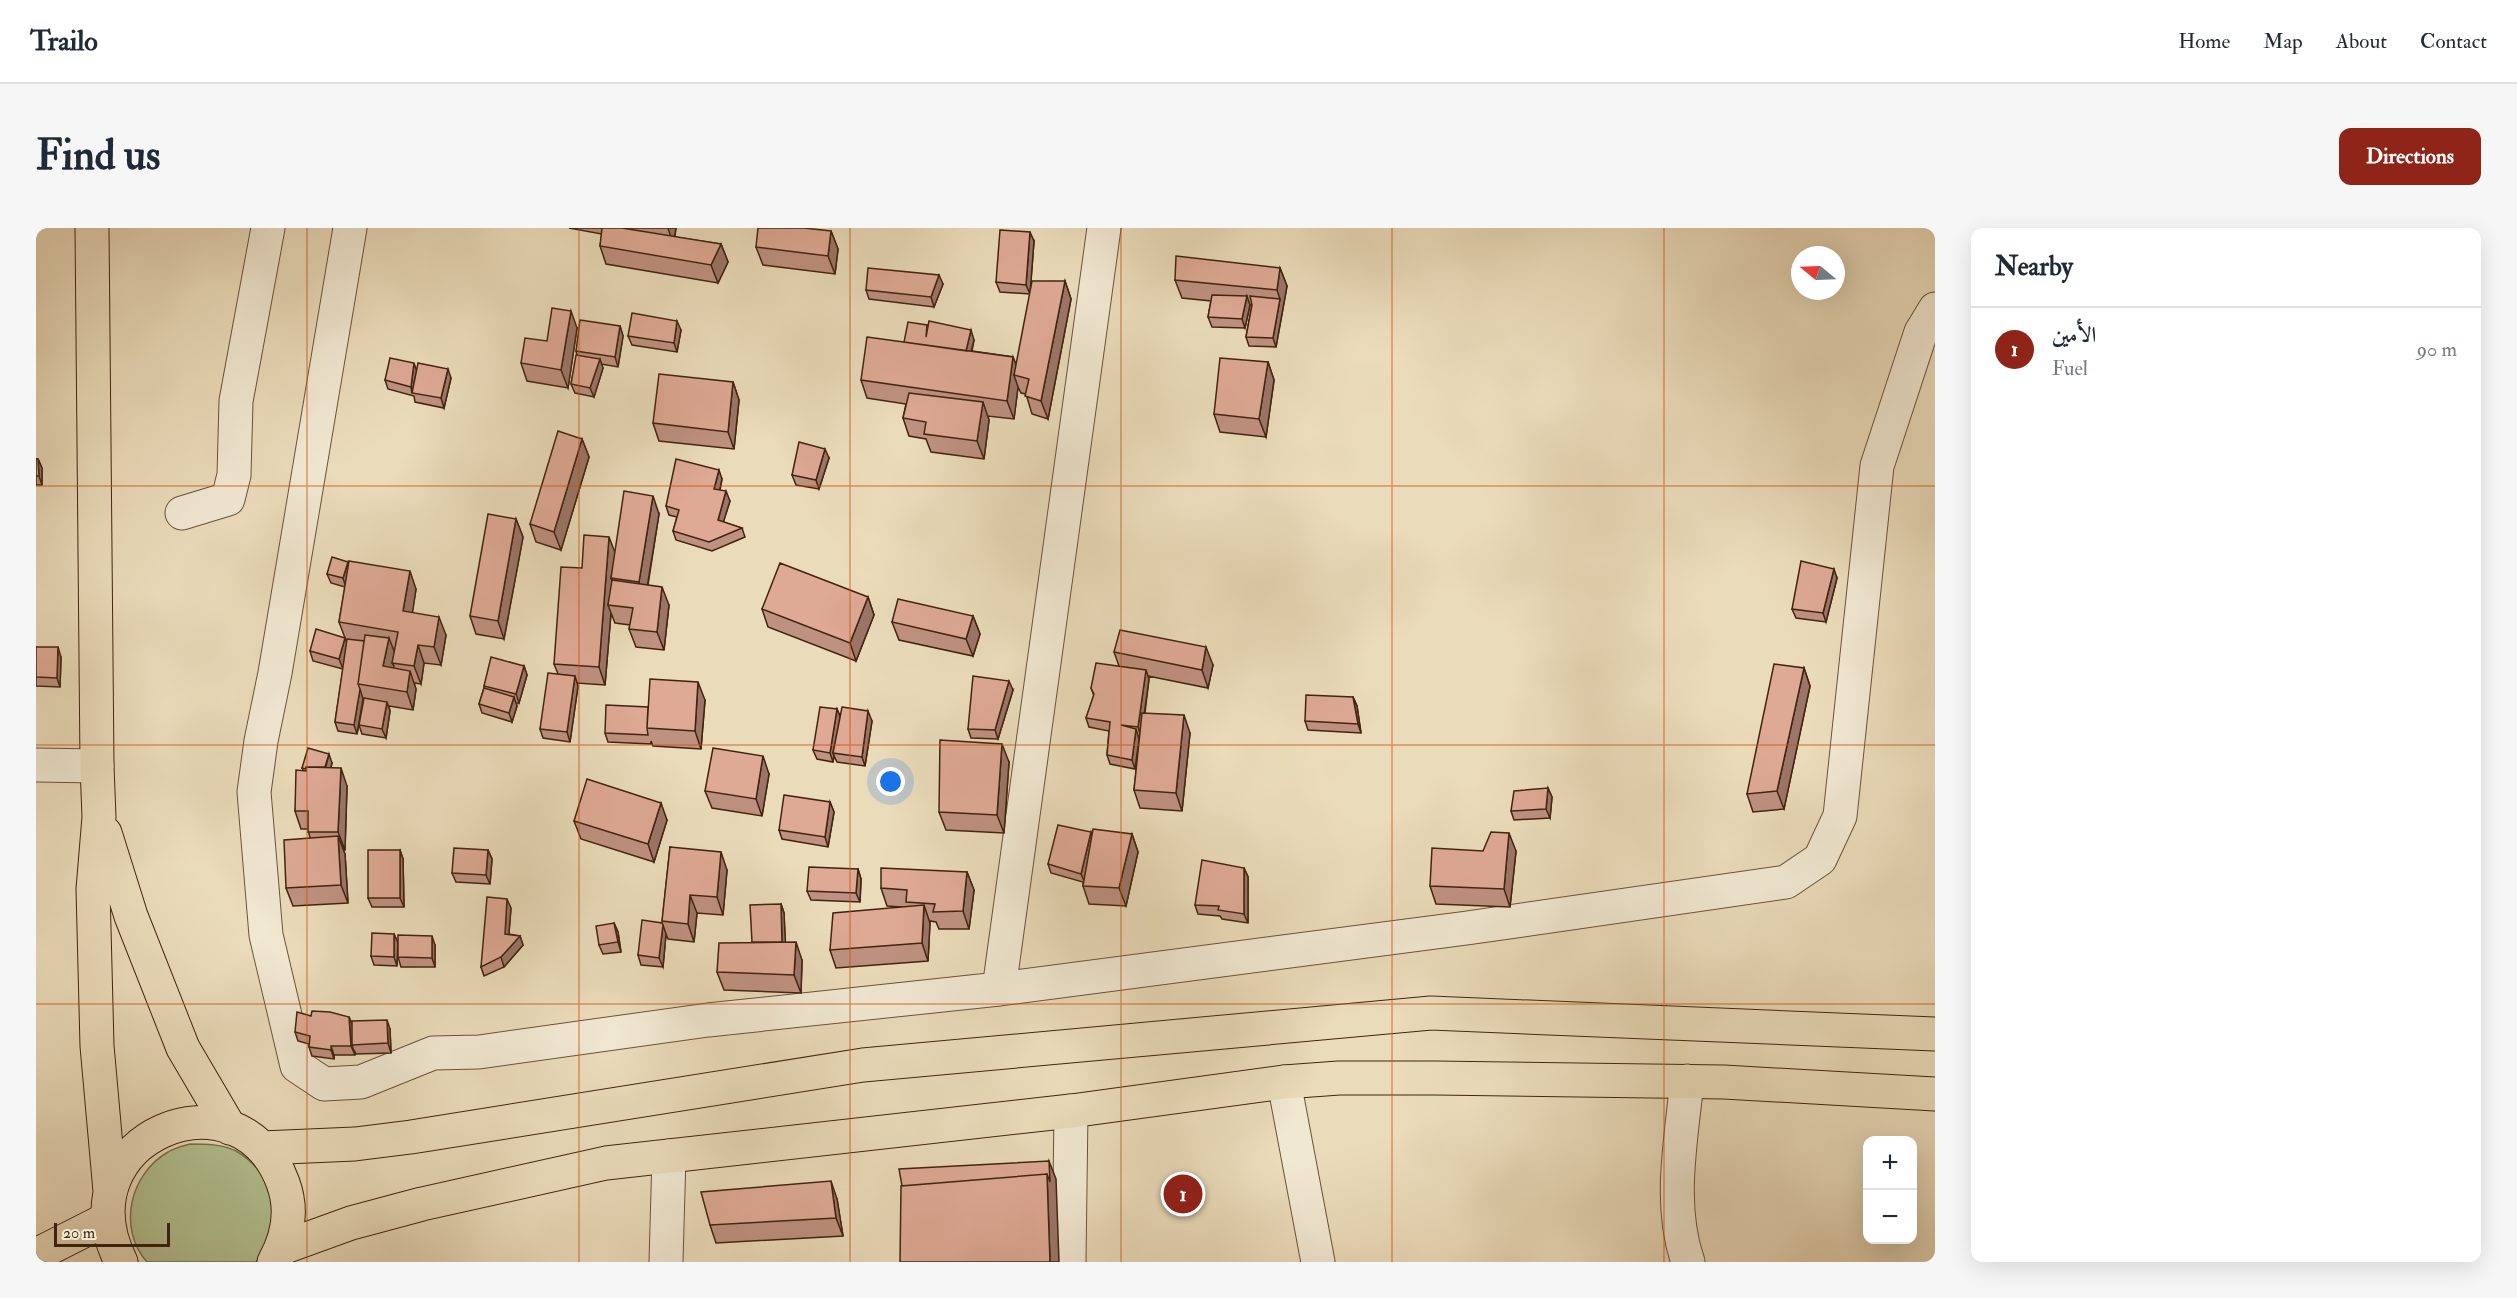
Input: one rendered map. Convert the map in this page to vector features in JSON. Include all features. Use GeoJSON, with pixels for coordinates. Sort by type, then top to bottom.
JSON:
{"type":"FeatureCollection","features":[{"type":"Feature","properties":{"kind":"main road"},"geometry":{"type":"LineString","coordinates":[[92,228],[99,817],[93,890],[96,1046],[111,1242],[121,1262]]}},
{"type":"Feature","properties":{"kind":"main road"},"geometry":{"type":"LineString","coordinates":[[99,817],[131,916],[183,1048],[230,1128]]}},
{"type":"Feature","properties":{"kind":"main road"},"geometry":{"type":"LineString","coordinates":[[262,1148],[355,1144],[411,1137],[863,1065],[1431,1013],[1935,1034]]}},
{"type":"Feature","properties":{"kind":"main road"},"geometry":{"type":"LineString","coordinates":[[278,1255],[351,1223],[422,1204],[606,1163],[1071,1111],[1284,1082],[1339,1078],[1687,1082],[1935,1094]]}},
{"type":"Feature","properties":{"kind":"main road"},"geometry":{"type":"LineString","coordinates":[[36,1254],[108,1205],[122,1163],[143,1141],[170,1127],[200,1122],[230,1128],[247,1136],[262,1148],[278,1170],[287,1195],[289,1221],[278,1255]]}},
{"type":"Feature","properties":{"kind":"street"},"geometry":{"type":"LineString","coordinates":[[182,513],[228,499],[234,475],[236,401],[267,228]]}},
{"type":"Feature","properties":{"kind":"street"},"geometry":{"type":"LineString","coordinates":[[350,228],[254,792],[267,935],[297,1066],[324,1084],[361,1082],[434,1053],[480,1052],[708,1020],[999,989],[1467,928],[1786,882],[1820,859],[1840,816],[1877,466],[1921,332],[1935,309]]}},
{"type":"Feature","properties":{"kind":"street"},"geometry":{"type":"LineString","coordinates":[[999,989],[1104,228]]}},
{"type":"Feature","properties":{"kind":"street"},"geometry":{"type":"LineString","coordinates":[[36,765],[97,766]]}},
{"type":"Feature","properties":{"kind":"street"},"geometry":{"type":"LineString","coordinates":[[1284,1082],[1318,1262]]}},
{"type":"Feature","properties":{"kind":"street"},"geometry":{"type":"LineString","coordinates":[[1687,1082],[1677,1183],[1681,1240],[1688,1262]]}},
{"type":"Feature","properties":{"kind":"street"},"geometry":{"type":"LineString","coordinates":[[1069,1262],[1071,1111]]}},
{"type":"Feature","properties":{"kind":"street"},"geometry":{"type":"LineString","coordinates":[[666,1262],[669,1156]]}},
{"type":"Feature","properties":{"kind":"green space"},"geometry":{"type":"Polygon","coordinates":[[[190,1144],[214,1145],[236,1151],[250,1161],[268,1187],[273,1218],[265,1248],[256,1262],[147,1262],[138,1248],[132,1234],[130,1218],[132,1203],[144,1174],[170,1151],[190,1144]]]}},
{"type":"Feature","properties":{"kind":"building"},"geometry":{"type":"Polygon","coordinates":[[[602,228],[622,228],[721,244],[711,265],[600,246],[602,228]]]}},
{"type":"Feature","properties":{"kind":"building"},"geometry":{"type":"Polygon","coordinates":[[[758,228],[804,228],[831,231],[828,256],[756,247],[758,228]]]}},
{"type":"Feature","properties":{"kind":"building"},"geometry":{"type":"Polygon","coordinates":[[[1000,230],[1030,232],[1026,285],[996,282],[1000,230]]]}},
{"type":"Feature","properties":{"kind":"building"},"geometry":{"type":"Polygon","coordinates":[[[1176,256],[1280,268],[1277,290],[1175,280],[1176,256]]]}},
{"type":"Feature","properties":{"kind":"building"},"geometry":{"type":"Polygon","coordinates":[[[868,268],[939,275],[931,297],[866,290],[868,268]]]}},
{"type":"Feature","properties":{"kind":"building"},"geometry":{"type":"Polygon","coordinates":[[[1032,281],[1065,281],[1041,401],[1025,396],[1029,379],[1014,375],[1032,281]]]}},
{"type":"Feature","properties":{"kind":"building"},"geometry":{"type":"Polygon","coordinates":[[[1212,295],[1247,296],[1242,319],[1208,317],[1212,295]]]}},
{"type":"Feature","properties":{"kind":"building"},"geometry":{"type":"Polygon","coordinates":[[[1250,296],[1280,299],[1273,338],[1246,337],[1252,305],[1250,296]]]}},
{"type":"Feature","properties":{"kind":"building"},"geometry":{"type":"Polygon","coordinates":[[[552,308],[571,311],[561,370],[521,363],[525,338],[547,341],[552,308]]]}},
{"type":"Feature","properties":{"kind":"building"},"geometry":{"type":"Polygon","coordinates":[[[632,313],[677,321],[674,343],[628,336],[632,313]]]}},
{"type":"Feature","properties":{"kind":"building"},"geometry":{"type":"Polygon","coordinates":[[[580,320],[620,326],[615,357],[576,351],[580,320]]]}},
{"type":"Feature","properties":{"kind":"building"},"geometry":{"type":"Polygon","coordinates":[[[929,321],[971,330],[966,351],[904,342],[908,322],[927,325],[926,337],[929,321]]]}},
{"type":"Feature","properties":{"kind":"building"},"geometry":{"type":"Polygon","coordinates":[[[867,337],[1013,357],[1007,401],[861,380],[867,337]]]}},
{"type":"Feature","properties":{"kind":"building"},"geometry":{"type":"Polygon","coordinates":[[[576,355],[600,359],[590,388],[571,384],[576,355]]]}},
{"type":"Feature","properties":{"kind":"building"},"geometry":{"type":"Polygon","coordinates":[[[390,358],[414,363],[411,387],[385,380],[390,358]]]}},
{"type":"Feature","properties":{"kind":"building"},"geometry":{"type":"Polygon","coordinates":[[[1220,358],[1268,362],[1259,419],[1214,414],[1220,358]]]}},
{"type":"Feature","properties":{"kind":"building"},"geometry":{"type":"Polygon","coordinates":[[[418,363],[448,369],[441,398],[412,393],[418,363]]]}},
{"type":"Feature","properties":{"kind":"building"},"geometry":{"type":"Polygon","coordinates":[[[659,374],[733,382],[728,432],[653,423],[659,374]]]}},
{"type":"Feature","properties":{"kind":"building"},"geometry":{"type":"Polygon","coordinates":[[[909,393],[983,402],[977,441],[924,434],[926,422],[903,418],[909,393]]]}},
{"type":"Feature","properties":{"kind":"building"},"geometry":{"type":"Polygon","coordinates":[[[558,431],[582,439],[554,532],[530,524],[558,431]]]}},
{"type":"Feature","properties":{"kind":"building"},"geometry":{"type":"Polygon","coordinates":[[[799,442],[825,449],[816,480],[792,475],[799,442]]]}},
{"type":"Feature","properties":{"kind":"building"},"geometry":{"type":"Polygon","coordinates":[[[36,459],[38,459],[39,476],[36,476],[36,459]]]}},
{"type":"Feature","properties":{"kind":"building"},"geometry":{"type":"Polygon","coordinates":[[[676,459],[719,470],[714,489],[726,491],[718,520],[742,528],[709,542],[673,531],[679,510],[666,506],[676,459]]]}},
{"type":"Feature","properties":{"kind":"building"},"geometry":{"type":"Polygon","coordinates":[[[624,491],[653,496],[639,582],[611,578],[624,491]]]}},
{"type":"Feature","properties":{"kind":"building"},"geometry":{"type":"Polygon","coordinates":[[[488,514],[516,519],[498,621],[470,616],[488,514]]]}},
{"type":"Feature","properties":{"kind":"building"},"geometry":{"type":"Polygon","coordinates":[[[584,535],[609,537],[599,667],[554,664],[561,567],[582,568],[584,535]]]}},
{"type":"Feature","properties":{"kind":"building"},"geometry":{"type":"Polygon","coordinates":[[[332,557],[348,562],[343,578],[327,574],[332,557]]]}},
{"type":"Feature","properties":{"kind":"building"},"geometry":{"type":"Polygon","coordinates":[[[349,561],[410,571],[403,611],[439,617],[434,647],[418,645],[414,666],[392,663],[398,632],[339,622],[349,561]]]}},
{"type":"Feature","properties":{"kind":"building"},"geometry":{"type":"Polygon","coordinates":[[[1801,561],[1834,569],[1823,613],[1792,609],[1801,561]]]}},
{"type":"Feature","properties":{"kind":"building"},"geometry":{"type":"Polygon","coordinates":[[[780,563],[868,597],[850,643],[762,609],[780,563]]]}},
{"type":"Feature","properties":{"kind":"building"},"geometry":{"type":"Polygon","coordinates":[[[612,580],[662,587],[657,632],[629,629],[633,608],[608,605],[612,580]]]}},
{"type":"Feature","properties":{"kind":"building"},"geometry":{"type":"Polygon","coordinates":[[[898,599],[973,616],[966,639],[892,622],[898,599]]]}},
{"type":"Feature","properties":{"kind":"building"},"geometry":{"type":"Polygon","coordinates":[[[316,629],[345,638],[339,659],[310,651],[316,629]]]}},
{"type":"Feature","properties":{"kind":"building"},"geometry":{"type":"Polygon","coordinates":[[[1120,630],[1206,647],[1202,670],[1114,652],[1120,630]]]}},
{"type":"Feature","properties":{"kind":"building"},"geometry":{"type":"Polygon","coordinates":[[[365,635],[389,638],[383,666],[410,671],[407,692],[358,684],[365,635]]]}},
{"type":"Feature","properties":{"kind":"building"},"geometry":{"type":"Polygon","coordinates":[[[347,639],[364,641],[354,725],[335,722],[347,639]]]}},
{"type":"Feature","properties":{"kind":"building"},"geometry":{"type":"Polygon","coordinates":[[[36,647],[58,647],[57,678],[36,677],[36,647]]]}},
{"type":"Feature","properties":{"kind":"building"},"geometry":{"type":"Polygon","coordinates":[[[491,657],[524,666],[516,694],[484,686],[491,657]]]}},
{"type":"Feature","properties":{"kind":"building"},"geometry":{"type":"Polygon","coordinates":[[[1096,663],[1146,670],[1138,727],[1121,725],[1136,729],[1132,760],[1107,755],[1110,722],[1086,718],[1094,694],[1091,688],[1096,663]]]}},
{"type":"Feature","properties":{"kind":"building"},"geometry":{"type":"Polygon","coordinates":[[[1774,664],[1804,668],[1777,791],[1747,794],[1774,664]]]}},
{"type":"Feature","properties":{"kind":"building"},"geometry":{"type":"Polygon","coordinates":[[[548,673],[575,676],[567,732],[540,729],[548,673]]]}},
{"type":"Feature","properties":{"kind":"building"},"geometry":{"type":"Polygon","coordinates":[[[973,676],[1009,681],[995,730],[968,729],[973,676]]]}},
{"type":"Feature","properties":{"kind":"building"},"geometry":{"type":"Polygon","coordinates":[[[650,679],[698,682],[695,731],[647,728],[650,679]]]}},
{"type":"Feature","properties":{"kind":"building"},"geometry":{"type":"Polygon","coordinates":[[[484,688],[514,697],[509,713],[479,704],[484,688]]]}},
{"type":"Feature","properties":{"kind":"building"},"geometry":{"type":"Polygon","coordinates":[[[1306,695],[1353,697],[1358,724],[1305,721],[1306,695]]]}},
{"type":"Feature","properties":{"kind":"building"},"geometry":{"type":"Polygon","coordinates":[[[364,698],[387,702],[382,729],[359,725],[364,698]]]}},
{"type":"Feature","properties":{"kind":"building"},"geometry":{"type":"Polygon","coordinates":[[[606,705],[648,707],[648,735],[605,733],[606,705]]]}},
{"type":"Feature","properties":{"kind":"building"},"geometry":{"type":"Polygon","coordinates":[[[820,707],[837,709],[830,753],[813,750],[820,707]]]}},
{"type":"Feature","properties":{"kind":"building"},"geometry":{"type":"Polygon","coordinates":[[[842,707],[868,711],[862,757],[833,753],[842,707]]]}},
{"type":"Feature","properties":{"kind":"building"},"geometry":{"type":"Polygon","coordinates":[[[1142,713],[1184,715],[1176,793],[1134,790],[1142,713]]]}},
{"type":"Feature","properties":{"kind":"building"},"geometry":{"type":"Polygon","coordinates":[[[940,740],[1002,744],[997,815],[939,812],[940,740]]]}},
{"type":"Feature","properties":{"kind":"building"},"geometry":{"type":"Polygon","coordinates":[[[308,748],[329,754],[325,767],[302,768],[308,748]]]}},
{"type":"Feature","properties":{"kind":"building"},"geometry":{"type":"Polygon","coordinates":[[[713,748],[763,756],[756,799],[705,791],[713,748]]]}},
{"type":"Feature","properties":{"kind":"building"},"geometry":{"type":"Polygon","coordinates":[[[306,767],[341,768],[338,832],[308,832],[308,811],[295,811],[296,770],[306,771],[306,767]]]}},
{"type":"Feature","properties":{"kind":"building"},"geometry":{"type":"Polygon","coordinates":[[[587,779],[661,803],[648,844],[574,821],[587,779]]]}},
{"type":"Feature","properties":{"kind":"building"},"geometry":{"type":"Polygon","coordinates":[[[1548,788],[1546,809],[1511,811],[1514,791],[1548,788]]]}},
{"type":"Feature","properties":{"kind":"building"},"geometry":{"type":"Polygon","coordinates":[[[784,795],[830,802],[825,837],[779,830],[784,795]]]}},
{"type":"Feature","properties":{"kind":"building"},"geometry":{"type":"Polygon","coordinates":[[[1058,825],[1091,832],[1081,874],[1048,864],[1058,825]]]}},
{"type":"Feature","properties":{"kind":"building"},"geometry":{"type":"Polygon","coordinates":[[[1093,829],[1132,834],[1119,888],[1083,886],[1093,829]]]}},
{"type":"Feature","properties":{"kind":"building"},"geometry":{"type":"Polygon","coordinates":[[[1491,832],[1509,833],[1504,889],[1430,886],[1432,848],[1483,851],[1491,832]]]}},
{"type":"Feature","properties":{"kind":"building"},"geometry":{"type":"Polygon","coordinates":[[[338,836],[341,885],[286,888],[284,840],[338,836]]]}},
{"type":"Feature","properties":{"kind":"building"},"geometry":{"type":"Polygon","coordinates":[[[670,847],[721,852],[717,897],[690,895],[688,924],[662,921],[670,847]]]}},
{"type":"Feature","properties":{"kind":"building"},"geometry":{"type":"Polygon","coordinates":[[[454,848],[488,850],[486,875],[452,873],[454,848]]]}},
{"type":"Feature","properties":{"kind":"building"},"geometry":{"type":"Polygon","coordinates":[[[368,850],[400,850],[400,898],[368,898],[368,850]]]}},
{"type":"Feature","properties":{"kind":"building"},"geometry":{"type":"Polygon","coordinates":[[[1202,860],[1244,868],[1244,914],[1218,910],[1219,906],[1195,905],[1202,860]]]}},
{"type":"Feature","properties":{"kind":"building"},"geometry":{"type":"Polygon","coordinates":[[[809,867],[858,869],[856,893],[807,891],[809,867]]]}},
{"type":"Feature","properties":{"kind":"building"},"geometry":{"type":"Polygon","coordinates":[[[881,868],[967,872],[963,911],[933,912],[935,904],[906,902],[907,890],[881,888],[881,868]]]}},
{"type":"Feature","properties":{"kind":"building"},"geometry":{"type":"Polygon","coordinates":[[[487,897],[507,899],[505,934],[520,936],[501,957],[481,967],[487,897]]]}},
{"type":"Feature","properties":{"kind":"building"},"geometry":{"type":"Polygon","coordinates":[[[781,904],[782,942],[752,942],[750,905],[781,904]]]}},
{"type":"Feature","properties":{"kind":"building"},"geometry":{"type":"Polygon","coordinates":[[[924,905],[922,943],[830,950],[833,913],[924,905]]]}},
{"type":"Feature","properties":{"kind":"building"},"geometry":{"type":"Polygon","coordinates":[[[642,920],[663,925],[659,958],[638,955],[642,920]]]}},
{"type":"Feature","properties":{"kind":"building"},"geometry":{"type":"Polygon","coordinates":[[[614,923],[618,942],[599,945],[596,926],[614,923]]]}},
{"type":"Feature","properties":{"kind":"building"},"geometry":{"type":"Polygon","coordinates":[[[372,933],[394,934],[394,957],[371,956],[372,933]]]}},
{"type":"Feature","properties":{"kind":"building"},"geometry":{"type":"Polygon","coordinates":[[[398,935],[432,936],[432,958],[398,957],[398,935]]]}},
{"type":"Feature","properties":{"kind":"building"},"geometry":{"type":"Polygon","coordinates":[[[796,942],[794,975],[717,972],[719,943],[796,942]]]}},
{"type":"Feature","properties":{"kind":"building"},"geometry":{"type":"Polygon","coordinates":[[[312,1011],[330,1012],[349,1017],[351,1046],[331,1046],[331,1050],[309,1047],[310,1036],[295,1032],[297,1012],[311,1016],[312,1011]]]}},
{"type":"Feature","properties":{"kind":"building"},"geometry":{"type":"Polygon","coordinates":[[[387,1020],[388,1043],[352,1045],[352,1021],[387,1020]]]}},
{"type":"Feature","properties":{"kind":"building"},"geometry":{"type":"Polygon","coordinates":[[[1049,1161],[1050,1182],[1047,1174],[902,1186],[899,1169],[1049,1161]]]}},
{"type":"Feature","properties":{"kind":"building"},"geometry":{"type":"Polygon","coordinates":[[[1047,1174],[1050,1262],[900,1262],[901,1186],[1047,1174]]]}},
{"type":"Feature","properties":{"kind":"building"},"geometry":{"type":"Polygon","coordinates":[[[831,1181],[836,1218],[710,1225],[701,1192],[831,1181]]]}},
{"type":"Feature","properties":{"kind":"place","name":"الأمين"},"geometry":{"type":"Point","coordinates":[1183,1194]}}]}
